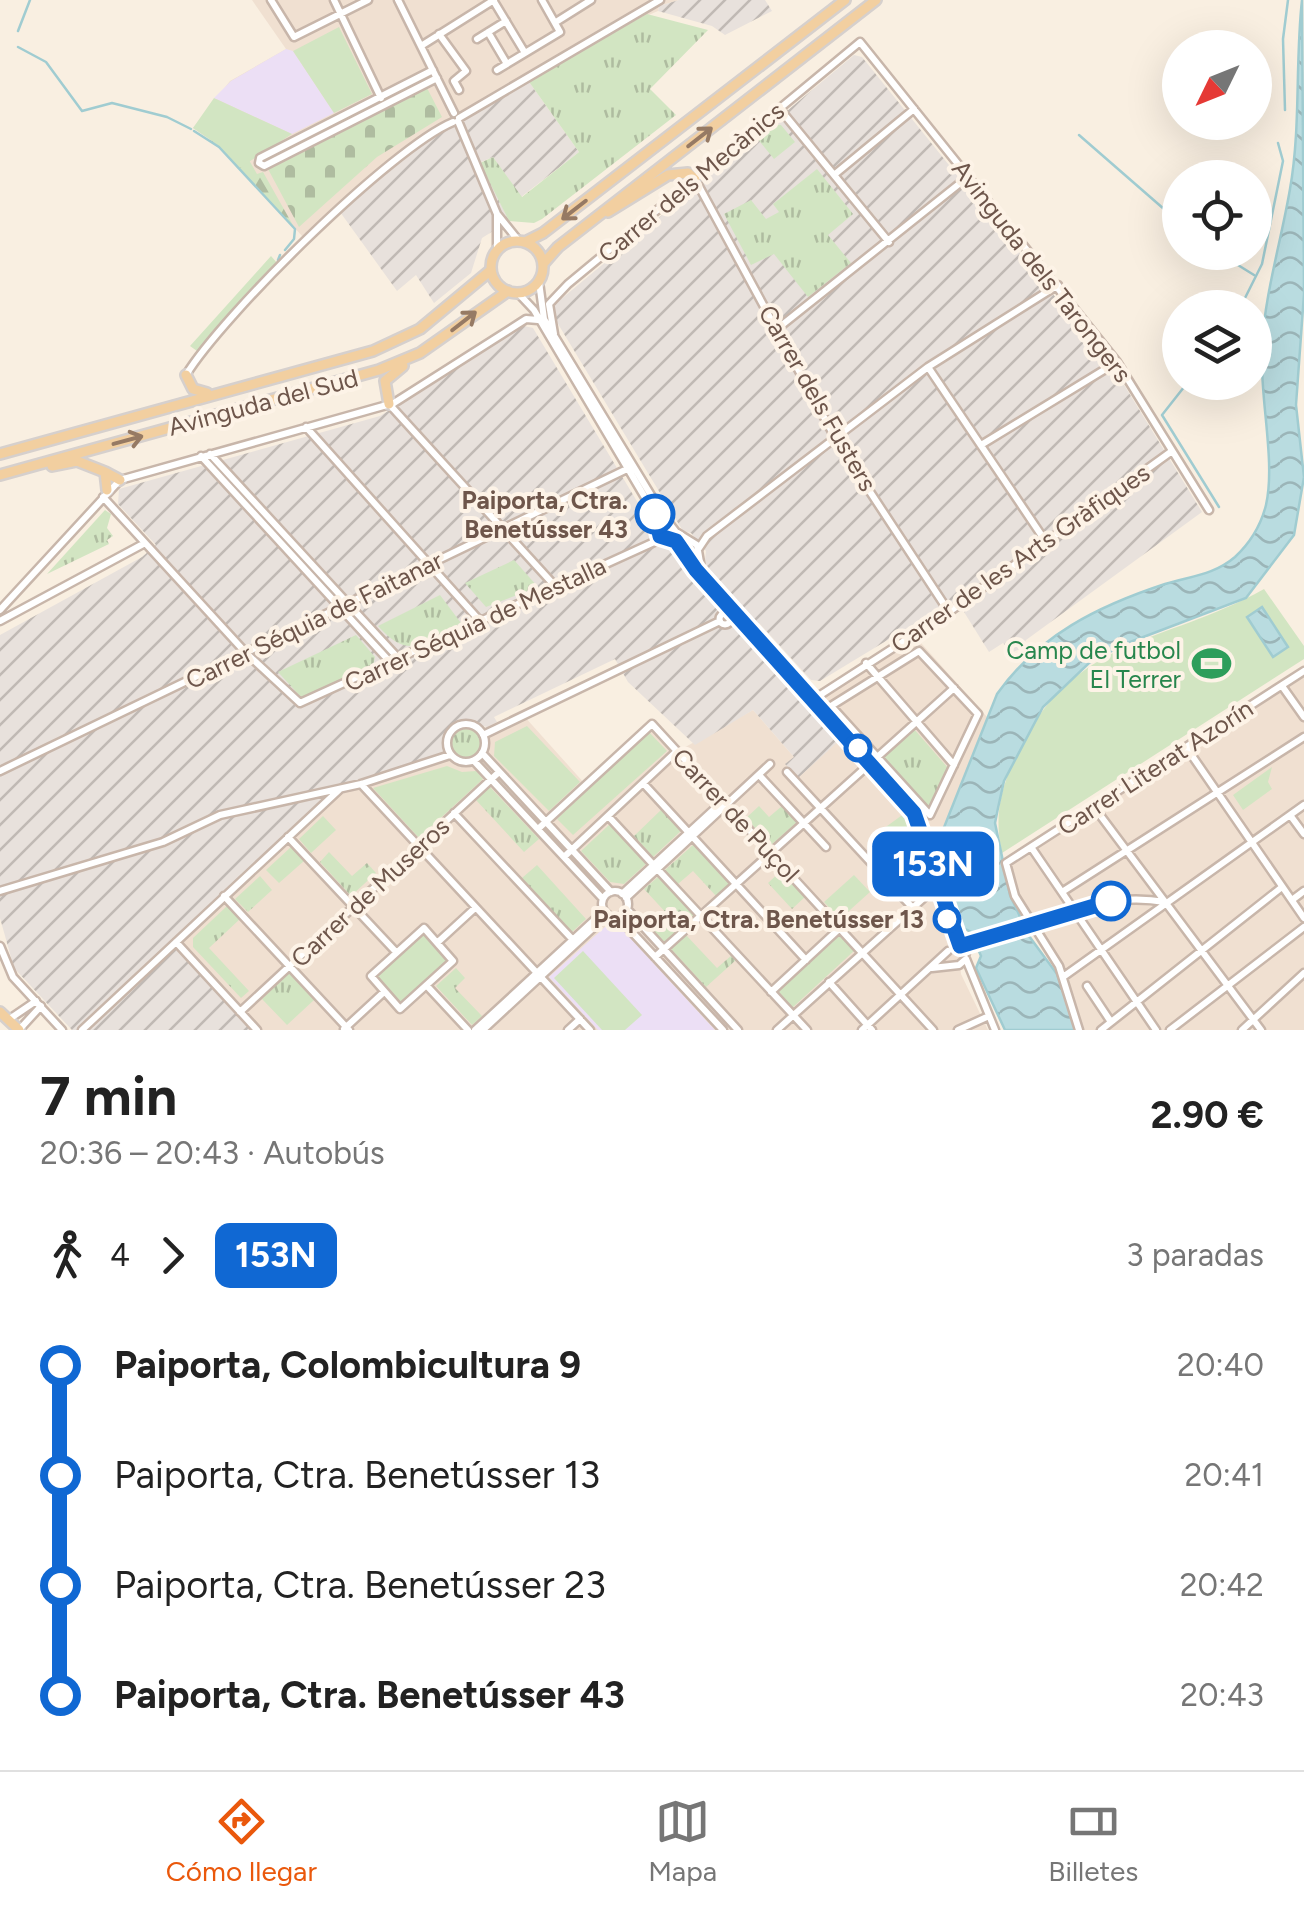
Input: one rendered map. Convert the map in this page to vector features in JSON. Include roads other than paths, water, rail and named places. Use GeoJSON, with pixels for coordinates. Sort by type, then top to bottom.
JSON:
{"type":"FeatureCollection","features":[{"type":"Feature","properties":{"kind":"main road"},"geometry":{"type":"LineString","coordinates":[[844,0],[546,232],[497,250],[491,270],[496,283],[513,292],[538,282],[544,264],[597,217],[876,0]]}},
{"type":"Feature","properties":{"kind":"main road"},"geometry":{"type":"LineString","coordinates":[[597,217],[679,172],[691,182]]}},
{"type":"Feature","properties":{"kind":"main road"},"geometry":{"type":"LineString","coordinates":[[522,241],[538,250],[544,264]]}},
{"type":"Feature","properties":{"kind":"main road","name":"Avinguda del Sud"},"geometry":{"type":"LineString","coordinates":[[0,454],[391,344],[430,321],[491,270]]}},
{"type":"Feature","properties":{"kind":"main road","name":"Avinguda del Sud"},"geometry":{"type":"LineString","coordinates":[[2,474],[368,374],[420,353],[513,292]]}},
{"type":"Feature","properties":{"kind":"main road"},"geometry":{"type":"LineString","coordinates":[[389,404],[384,386],[389,375],[420,353]]}},
{"type":"Feature","properties":{"kind":"main road"},"geometry":{"type":"LineString","coordinates":[[186,375],[197,393],[220,394]]}},
{"type":"Feature","properties":{"kind":"main road"},"geometry":{"type":"LineString","coordinates":[[2,474],[77,461],[120,480]]}},
{"type":"Feature","properties":{"kind":"main road"},"geometry":{"type":"LineString","coordinates":[[104,472],[105,493]]}},
{"type":"Feature","properties":{"kind":"main road"},"geometry":{"type":"LineString","coordinates":[[4,1013],[20,1030]]}},
{"type":"Feature","properties":{"kind":"street"},"geometry":{"type":"LineString","coordinates":[[272,0],[296,37],[368,0]]}},
{"type":"Feature","properties":{"kind":"street"},"geometry":{"type":"LineString","coordinates":[[334,0],[382,101]]}},
{"type":"Feature","properties":{"kind":"street"},"geometry":{"type":"LineString","coordinates":[[398,0],[497,214],[522,241]]}},
{"type":"Feature","properties":{"kind":"street"},"geometry":{"type":"LineString","coordinates":[[468,0],[476,12]]}},
{"type":"Feature","properties":{"kind":"street"},"geometry":{"type":"LineString","coordinates":[[421,46],[493,0],[525,53]]}},
{"type":"Feature","properties":{"kind":"street"},"geometry":{"type":"LineString","coordinates":[[542,0],[558,26]]}},
{"type":"Feature","properties":{"kind":"street"},"geometry":{"type":"LineString","coordinates":[[497,70],[525,53],[591,0]]}},
{"type":"Feature","properties":{"kind":"street"},"geometry":{"type":"LineString","coordinates":[[186,375],[268,280],[347,202],[454,119],[660,0]]}},
{"type":"Feature","properties":{"kind":"street"},"geometry":{"type":"LineString","coordinates":[[476,39],[506,21]]}},
{"type":"Feature","properties":{"kind":"street"},"geometry":{"type":"LineString","coordinates":[[488,32],[507,64]]}},
{"type":"Feature","properties":{"kind":"street"},"geometry":{"type":"LineString","coordinates":[[440,34],[465,70],[454,82],[459,90]]}},
{"type":"Feature","properties":{"kind":"street","name":"Carrer dels Mecànics"},"geometry":{"type":"LineString","coordinates":[[554,334],[548,307],[566,287],[860,42]]}},
{"type":"Feature","properties":{"kind":"street","name":"Avinguda dels Tarongers"},"geometry":{"type":"LineString","coordinates":[[860,42],[1117,362],[1209,510]]}},
{"type":"Feature","properties":{"kind":"street"},"geometry":{"type":"LineString","coordinates":[[382,101],[260,158],[259,163],[264,166],[435,74]]}},
{"type":"Feature","properties":{"kind":"street"},"geometry":{"type":"LineString","coordinates":[[780,108],[888,242]]}},
{"type":"Feature","properties":{"kind":"street"},"geometry":{"type":"LineString","coordinates":[[834,175],[914,109]]}},
{"type":"Feature","properties":{"kind":"street"},"geometry":{"type":"LineString","coordinates":[[777,329],[969,176]]}},
{"type":"Feature","properties":{"kind":"street","name":"Carrer dels Fusters"},"geometry":{"type":"LineString","coordinates":[[691,182],[836,438],[949,612]]}},
{"type":"Feature","properties":{"kind":"street"},"geometry":{"type":"LineString","coordinates":[[497,214],[497,250]]}},
{"type":"Feature","properties":{"kind":"street"},"geometry":{"type":"LineString","coordinates":[[538,282],[540,306],[554,334],[669,524],[696,548],[702,575]]}},
{"type":"Feature","properties":{"kind":"street"},"geometry":{"type":"LineString","coordinates":[[687,555],[928,367],[1058,284]]}},
{"type":"Feature","properties":{"kind":"street"},"geometry":{"type":"LineString","coordinates":[[513,292],[539,321],[628,469],[664,538],[676,541],[732,613],[872,760],[930,815],[977,712],[954,688],[872,760],[819,806],[655,957]]}},
{"type":"Feature","properties":{"kind":"street"},"geometry":{"type":"LineString","coordinates":[[0,610],[120,480],[389,404],[526,319],[539,321]]}},
{"type":"Feature","properties":{"kind":"street"},"geometry":{"type":"LineString","coordinates":[[981,446],[1117,362]]}},
{"type":"Feature","properties":{"kind":"street"},"geometry":{"type":"LineString","coordinates":[[928,367],[1046,542]]}},
{"type":"Feature","properties":{"kind":"street"},"geometry":{"type":"LineString","coordinates":[[389,404],[555,586]]}},
{"type":"Feature","properties":{"kind":"street"},"geometry":{"type":"LineString","coordinates":[[306,427],[480,620]]}},
{"type":"Feature","properties":{"kind":"street","name":"Carrer de les Arts Gràfiques"},"geometry":{"type":"LineString","coordinates":[[811,696],[949,612],[1172,451]]}},
{"type":"Feature","properties":{"kind":"street"},"geometry":{"type":"LineString","coordinates":[[210,454],[400,659]]}},
{"type":"Feature","properties":{"kind":"street"},"geometry":{"type":"LineString","coordinates":[[201,456],[390,663]]}},
{"type":"Feature","properties":{"kind":"street","name":"Carrer Séquia de Faitanar"},"geometry":{"type":"LineString","coordinates":[[0,771],[628,469]]}},
{"type":"Feature","properties":{"kind":"street"},"geometry":{"type":"LineString","coordinates":[[105,493],[145,543],[246,653]]}},
{"type":"Feature","properties":{"kind":"street"},"geometry":{"type":"LineString","coordinates":[[648,544],[658,527],[669,524]]}},
{"type":"Feature","properties":{"kind":"street","name":"Carrer Séquia de Mestalla"},"geometry":{"type":"LineString","coordinates":[[246,653],[290,698],[300,703],[664,538]]}},
{"type":"Feature","properties":{"kind":"street"},"geometry":{"type":"LineString","coordinates":[[0,621],[145,543]]}},
{"type":"Feature","properties":{"kind":"street"},"geometry":{"type":"LineString","coordinates":[[7,603],[14,613]]}},
{"type":"Feature","properties":{"kind":"street"},"geometry":{"type":"LineString","coordinates":[[484,735],[720,622],[728,624],[732,613]]}},
{"type":"Feature","properties":{"kind":"street","name":"Carrer de les Arts Gràfiques"},"geometry":{"type":"LineString","coordinates":[[872,760],[831,704],[919,651],[954,688]]}},
{"type":"Feature","properties":{"kind":"street","name":"Carrer de les Arts Gràfiques"},"geometry":{"type":"LineString","coordinates":[[866,663],[874,678]]}},
{"type":"Feature","properties":{"kind":"street","name":"Carrer Literat Azorín"},"geometry":{"type":"LineString","coordinates":[[1026,923],[1012,891],[1006,863],[1304,671]]}},
{"type":"Feature","properties":{"kind":"street"},"geometry":{"type":"LineString","coordinates":[[874,678],[954,766]]}},
{"type":"Feature","properties":{"kind":"street"},"geometry":{"type":"LineString","coordinates":[[1282,686],[1304,717]]}},
{"type":"Feature","properties":{"kind":"street","name":"Carrer de Puçol"},"geometry":{"type":"LineString","coordinates":[[546,822],[650,724],[933,1030]]}},
{"type":"Feature","properties":{"kind":"street"},"geometry":{"type":"LineString","coordinates":[[456,726],[474,726],[484,735],[482,753],[474,761],[461,762],[450,755],[447,736],[456,726]]}},
{"type":"Feature","properties":{"kind":"street"},"geometry":{"type":"LineString","coordinates":[[1062,892],[1304,737]]}},
{"type":"Feature","properties":{"kind":"street"},"geometry":{"type":"LineString","coordinates":[[1186,747],[1304,918]]}},
{"type":"Feature","properties":{"kind":"street"},"geometry":{"type":"LineString","coordinates":[[564,857],[677,751]]}},
{"type":"Feature","properties":{"kind":"street"},"geometry":{"type":"LineString","coordinates":[[482,753],[611,892],[624,896]]}},
{"type":"Feature","properties":{"kind":"street"},"geometry":{"type":"LineString","coordinates":[[0,892],[163,842],[220,815],[361,784],[450,755]]}},
{"type":"Feature","properties":{"kind":"street"},"geometry":{"type":"LineString","coordinates":[[872,760],[920,821],[958,954],[995,1030]]}},
{"type":"Feature","properties":{"kind":"street"},"geometry":{"type":"LineString","coordinates":[[474,761],[603,899],[606,913]]}},
{"type":"Feature","properties":{"kind":"street"},"geometry":{"type":"LineString","coordinates":[[624,896],[770,764]]}},
{"type":"Feature","properties":{"kind":"street","name":"Carrer de Museros"},"geometry":{"type":"LineString","coordinates":[[240,1012],[499,772]]}},
{"type":"Feature","properties":{"kind":"street"},"geometry":{"type":"LineString","coordinates":[[786,772],[912,906]]}},
{"type":"Feature","properties":{"kind":"street"},"geometry":{"type":"LineString","coordinates":[[759,775],[826,847]]}},
{"type":"Feature","properties":{"kind":"street"},"geometry":{"type":"LineString","coordinates":[[643,783],[806,960]]}},
{"type":"Feature","properties":{"kind":"street"},"geometry":{"type":"LineString","coordinates":[[361,784],[590,1030]]}},
{"type":"Feature","properties":{"kind":"street"},"geometry":{"type":"LineString","coordinates":[[82,1030],[340,789]]}},
{"type":"Feature","properties":{"kind":"street"},"geometry":{"type":"LineString","coordinates":[[1064,977],[1304,805]]}},
{"type":"Feature","properties":{"kind":"street"},"geometry":{"type":"LineString","coordinates":[[1094,806],[1261,1030]]}},
{"type":"Feature","properties":{"kind":"street"},"geometry":{"type":"LineString","coordinates":[[454,813],[572,940]]}},
{"type":"Feature","properties":{"kind":"street"},"geometry":{"type":"LineString","coordinates":[[1290,815],[1304,834]]}},
{"type":"Feature","properties":{"kind":"street"},"geometry":{"type":"LineString","coordinates":[[608,816],[807,1030]]}},
{"type":"Feature","properties":{"kind":"street"},"geometry":{"type":"LineString","coordinates":[[538,829],[546,822]]}},
{"type":"Feature","properties":{"kind":"street"},"geometry":{"type":"LineString","coordinates":[[288,837],[396,952]]}},
{"type":"Feature","properties":{"kind":"street"},"geometry":{"type":"LineString","coordinates":[[1031,847],[1156,1030]]}},
{"type":"Feature","properties":{"kind":"street"},"geometry":{"type":"LineString","coordinates":[[777,1030],[938,885]]}},
{"type":"Feature","properties":{"kind":"street"},"geometry":{"type":"LineString","coordinates":[[1100,1030],[1282,887]]}},
{"type":"Feature","properties":{"kind":"street"},"geometry":{"type":"LineString","coordinates":[[1292,900],[1304,891]]}},
{"type":"Feature","properties":{"kind":"street"},"geometry":{"type":"LineString","coordinates":[[603,899],[611,892]]}},
{"type":"Feature","properties":{"kind":"street"},"geometry":{"type":"LineString","coordinates":[[224,896],[346,1029],[384,992]]}},
{"type":"Feature","properties":{"kind":"street"},"geometry":{"type":"LineString","coordinates":[[624,896],[627,909],[738,1030]]}},
{"type":"Feature","properties":{"kind":"street"},"geometry":{"type":"LineString","coordinates":[[828,982],[868,1028],[926,971],[974,944],[1026,923],[1132,896],[1166,902]]}},
{"type":"Feature","properties":{"kind":"street"},"geometry":{"type":"LineString","coordinates":[[438,942],[475,908]]}},
{"type":"Feature","properties":{"kind":"street"},"geometry":{"type":"LineString","coordinates":[[618,916],[627,909]]}},
{"type":"Feature","properties":{"kind":"street"},"geometry":{"type":"LineString","coordinates":[[538,975],[606,913]]}},
{"type":"Feature","properties":{"kind":"street"},"geometry":{"type":"LineString","coordinates":[[606,913],[618,916],[723,1030]]}},
{"type":"Feature","properties":{"kind":"street"},"geometry":{"type":"LineString","coordinates":[[427,986],[476,1030],[606,913]]}},
{"type":"Feature","properties":{"kind":"street"},"geometry":{"type":"LineString","coordinates":[[1026,923],[1064,977],[1079,1030]]}},
{"type":"Feature","properties":{"kind":"street"},"geometry":{"type":"LineString","coordinates":[[1170,1030],[1304,926]]}},
{"type":"Feature","properties":{"kind":"street"},"geometry":{"type":"LineString","coordinates":[[423,928],[438,942],[453,960],[400,1009],[371,976],[423,928]]}},
{"type":"Feature","properties":{"kind":"street"},"geometry":{"type":"LineString","coordinates":[[771,992],[840,928]]}},
{"type":"Feature","properties":{"kind":"street"},"geometry":{"type":"LineString","coordinates":[[176,942],[257,1030]]}},
{"type":"Feature","properties":{"kind":"street"},"geometry":{"type":"LineString","coordinates":[[0,946],[7,970],[62,1030]]}},
{"type":"Feature","properties":{"kind":"street"},"geometry":{"type":"LineString","coordinates":[[926,971],[958,954]]}},
{"type":"Feature","properties":{"kind":"street"},"geometry":{"type":"LineString","coordinates":[[1242,1030],[1304,973]]}},
{"type":"Feature","properties":{"kind":"street"},"geometry":{"type":"LineString","coordinates":[[1087,986],[1111,1022]]}},
{"type":"Feature","properties":{"kind":"street"},"geometry":{"type":"LineString","coordinates":[[4,1013],[38,1004]]}},
{"type":"Feature","properties":{"kind":"street"},"geometry":{"type":"LineString","coordinates":[[20,1030],[38,1004]]}},
{"type":"Feature","properties":{"kind":"street"},"geometry":{"type":"LineString","coordinates":[[958,1030],[989,1016]]}},
{"type":"Feature","properties":{"kind":"street"},"geometry":{"type":"LineString","coordinates":[[568,1030],[580,1019]]}},
{"type":"Feature","properties":{"kind":"water"},"geometry":{"type":"Polygon","coordinates":[[[1302,0],[1304,294],[1296,405],[1304,477],[1294,535],[1246,598],[1125,644],[1089,663],[1043,707],[1004,781],[995,823],[1010,895],[1029,936],[1057,974],[1076,1030],[1005,1030],[976,968],[981,956],[971,932],[957,925],[935,850],[997,694],[1014,673],[1051,639],[1093,613],[1227,563],[1245,546],[1261,520],[1269,488],[1264,400],[1272,400],[1269,290],[1293,166],[1302,0]]]}},
{"type":"Feature","properties":{"kind":"water"},"geometry":{"type":"Polygon","coordinates":[[[1262,607],[1288,647],[1273,657],[1247,617],[1262,607]]]}},
{"type":"Feature","properties":{"kind":"waterway"},"geometry":{"type":"LineString","coordinates":[[18,31],[30,0]]}},
{"type":"Feature","properties":{"kind":"waterway"},"geometry":{"type":"LineString","coordinates":[[1285,110],[1283,39],[1288,0]]}},
{"type":"Feature","properties":{"kind":"waterway"},"geometry":{"type":"LineString","coordinates":[[18,47],[46,62],[82,111],[112,103],[167,117],[191,129]]}},
{"type":"Feature","properties":{"kind":"waterway"},"geometry":{"type":"LineString","coordinates":[[194,131],[219,147],[295,229],[294,239],[285,250]]}},
{"type":"Feature","properties":{"kind":"waterway"},"geometry":{"type":"LineString","coordinates":[[1079,135],[1162,207]]}},
{"type":"Feature","properties":{"kind":"waterway"},"geometry":{"type":"LineString","coordinates":[[1249,290],[1262,264],[1283,161],[1278,143]]}},
{"type":"Feature","properties":{"kind":"waterway"},"geometry":{"type":"LineString","coordinates":[[278,260],[280,255]]}},
{"type":"Feature","properties":{"kind":"waterway"},"geometry":{"type":"LineString","coordinates":[[1246,270],[1254,275]]}},
{"type":"Feature","properties":{"kind":"waterway"},"geometry":{"type":"LineString","coordinates":[[1174,400],[1162,415],[1219,507]]}},
{"type":"Feature","properties":{"kind":"place","name":"Paiporta, Ctra. Benetússer 43"},"geometry":{"type":"Point","coordinates":[655,514]}},
{"type":"Feature","properties":{"kind":"place","name":"Camp de futbol El Terrer"},"geometry":{"type":"Point","coordinates":[1211,664]}},
{"type":"Feature","properties":{"kind":"place","name":"Paiporta, Ctra. Benetússer 13"},"geometry":{"type":"Point","coordinates":[947,919]}}]}
